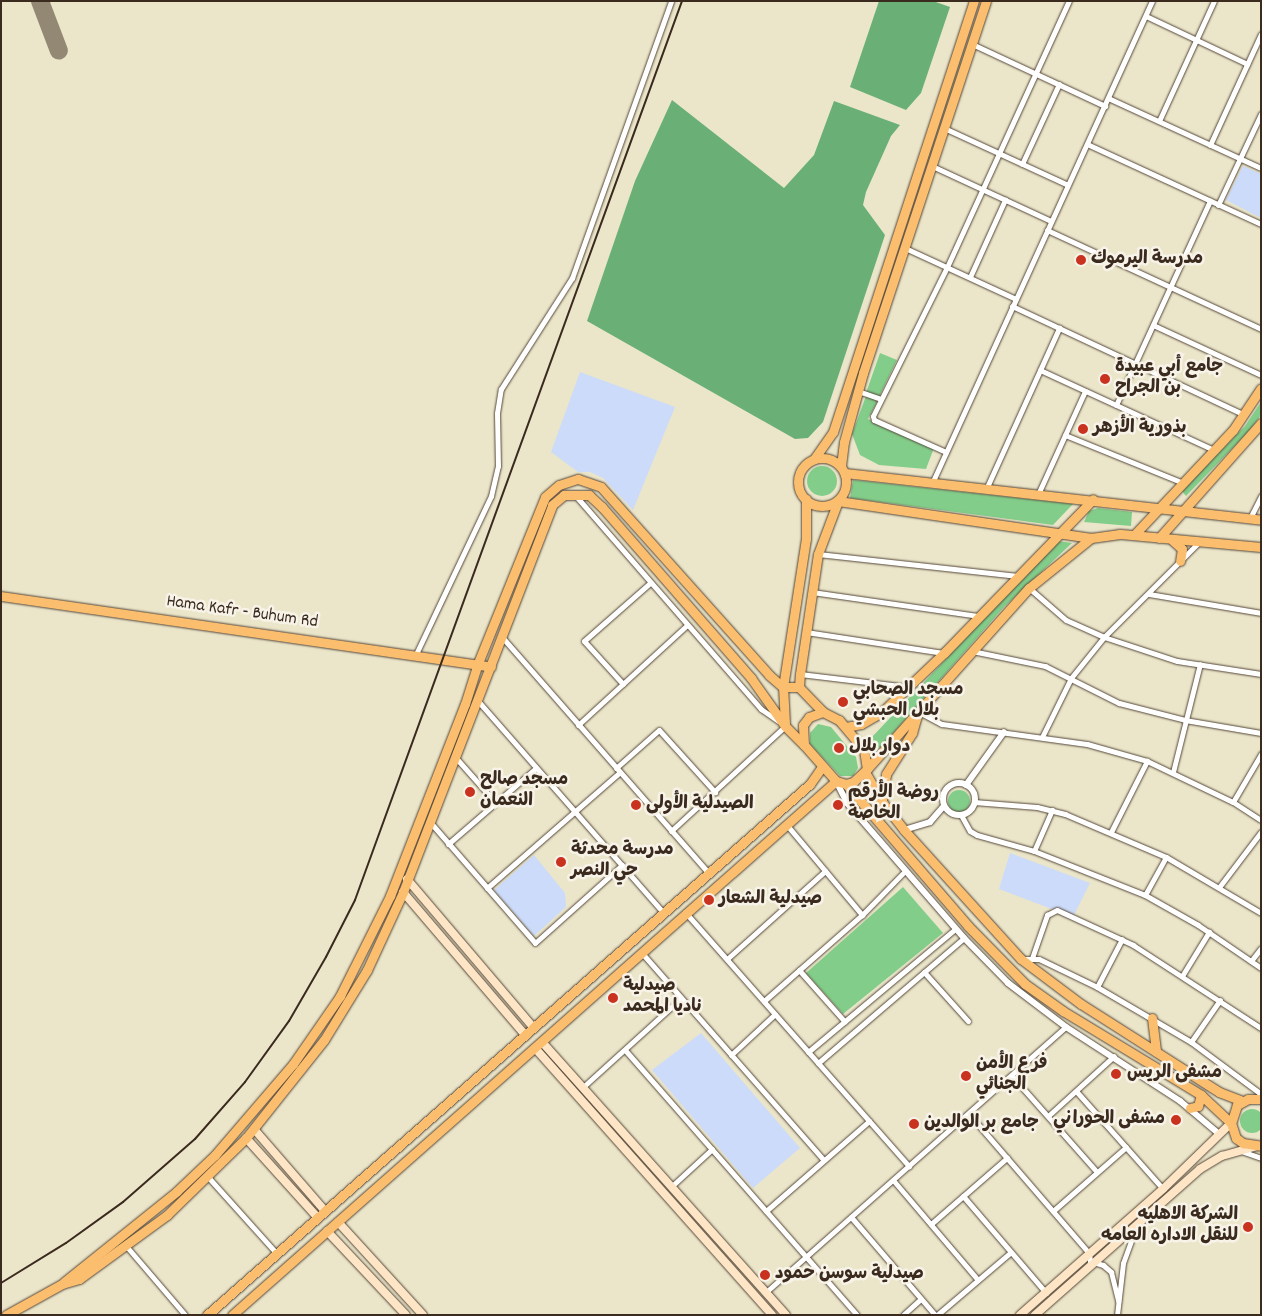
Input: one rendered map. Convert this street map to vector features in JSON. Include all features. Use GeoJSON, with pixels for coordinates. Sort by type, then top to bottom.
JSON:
{"type":"FeatureCollection","features":[{"type":"Feature","properties":{"kind":"main road"},"geometry":{"type":"LineString","coordinates":[[785,726],[783,687],[806,539],[806,499],[800,490],[799,475],[814,459],[833,432],[974,1]]}},
{"type":"Feature","properties":{"kind":"main road"},"geometry":{"type":"LineString","coordinates":[[799,687],[818,554],[838,501],[846,488],[843,470],[858,392],[986,1]]}},
{"type":"Feature","properties":{"kind":"main road"},"geometry":{"type":"LineString","coordinates":[[1134,534],[1246,415],[1261,388]]}},
{"type":"Feature","properties":{"kind":"main road"},"geometry":{"type":"LineString","coordinates":[[1159,538],[1186,511],[1261,423]]}},
{"type":"Feature","properties":{"kind":"main road"},"geometry":{"type":"LineString","coordinates":[[814,459],[828,458],[843,470],[1261,520]]}},
{"type":"Feature","properties":{"kind":"main road"},"geometry":{"type":"LineString","coordinates":[[62,1284],[75,1270],[178,1191],[242,1126],[315,1032],[340,996],[373,932],[432,788],[478,663],[545,497],[558,485],[578,479],[601,487],[739,644],[783,687],[799,687],[823,712],[846,727],[864,750],[866,770],[882,803],[1020,959],[1060,989],[1219,1092],[1242,1101],[1261,1099]]}},
{"type":"Feature","properties":{"kind":"main road"},"geometry":{"type":"LineString","coordinates":[[6,1315],[62,1284],[79,1279],[127,1247],[208,1177],[246,1138],[324,1040],[383,936],[403,892],[552,505],[573,493],[589,495],[602,507],[751,678],[785,726],[804,745],[821,768],[836,781],[846,784],[968,926],[1025,984],[1063,1011],[1201,1096],[1231,1123],[1236,1138],[1250,1146],[1260,1146]]}},
{"type":"Feature","properties":{"kind":"main road"},"geometry":{"type":"LineString","coordinates":[[806,499],[824,506],[838,501],[1090,538],[1134,534],[1198,543],[1261,547]]}},
{"type":"Feature","properties":{"kind":"main road"},"geometry":{"type":"LineString","coordinates":[[846,727],[872,719],[908,687],[944,653],[1058,533],[1093,499]]}},
{"type":"Feature","properties":{"kind":"main road"},"geometry":{"type":"LineString","coordinates":[[846,784],[866,770],[1029,588],[1090,538]]}},
{"type":"Feature","properties":{"kind":"main road"},"geometry":{"type":"LineString","coordinates":[[1170,538],[1182,549],[1180,561]]}},
{"type":"Feature","properties":{"kind":"main road","name":"Hama Kafr - Buhum Rd"},"geometry":{"type":"LineString","coordinates":[[1,596],[491,666]]}},
{"type":"Feature","properties":{"kind":"main road"},"geometry":{"type":"LineString","coordinates":[[804,745],[803,726],[809,717],[823,712]]}},
{"type":"Feature","properties":{"kind":"main road"},"geometry":{"type":"LineString","coordinates":[[882,803],[886,774],[912,733],[918,713]]}},
{"type":"Feature","properties":{"kind":"main road"},"geometry":{"type":"LineString","coordinates":[[207,1315],[810,784],[821,768]]}},
{"type":"Feature","properties":{"kind":"main road"},"geometry":{"type":"LineString","coordinates":[[232,1315],[539,1045],[685,912],[836,781]]}},
{"type":"Feature","properties":{"kind":"main road"},"geometry":{"type":"LineString","coordinates":[[432,788],[442,792]]}},
{"type":"Feature","properties":{"kind":"main road"},"geometry":{"type":"LineString","coordinates":[[407,879],[534,1028]]}},
{"type":"Feature","properties":{"kind":"main road"},"geometry":{"type":"LineString","coordinates":[[403,892],[525,1035]]}},
{"type":"Feature","properties":{"kind":"main road"},"geometry":{"type":"LineString","coordinates":[[373,932],[383,936]]}},
{"type":"Feature","properties":{"kind":"main road"},"geometry":{"type":"LineString","coordinates":[[1152,1018],[1156,1052]]}},
{"type":"Feature","properties":{"kind":"main road"},"geometry":{"type":"LineString","coordinates":[[539,1045],[583,1087],[786,1315]]}},
{"type":"Feature","properties":{"kind":"main road"},"geometry":{"type":"LineString","coordinates":[[539,1045],[772,1315]]}},
{"type":"Feature","properties":{"kind":"main road"},"geometry":{"type":"LineString","coordinates":[[1190,1108],[1200,1104],[1201,1096]]}},
{"type":"Feature","properties":{"kind":"main road"},"geometry":{"type":"LineString","coordinates":[[1020,1315],[1197,1158],[1218,1133],[1231,1123],[1234,1110],[1242,1101]]}},
{"type":"Feature","properties":{"kind":"main road"},"geometry":{"type":"LineString","coordinates":[[254,1128],[325,1211]]}},
{"type":"Feature","properties":{"kind":"main road"},"geometry":{"type":"LineString","coordinates":[[246,1138],[318,1218]]}},
{"type":"Feature","properties":{"kind":"main road"},"geometry":{"type":"LineString","coordinates":[[1035,1315],[1200,1169],[1238,1150],[1260,1146]]}},
{"type":"Feature","properties":{"kind":"main road"},"geometry":{"type":"LineString","coordinates":[[338,1222],[423,1315]]}},
{"type":"Feature","properties":{"kind":"main road"},"geometry":{"type":"LineString","coordinates":[[327,1231],[406,1315]]}},
{"type":"Feature","properties":{"kind":"street"},"geometry":{"type":"LineString","coordinates":[[416,654],[491,496],[498,466],[497,413],[501,389],[572,278],[671,1]]}},
{"type":"Feature","properties":{"kind":"street"},"geometry":{"type":"LineString","coordinates":[[946,452],[874,420],[881,399],[947,267],[1069,1]]}},
{"type":"Feature","properties":{"kind":"street"},"geometry":{"type":"LineString","coordinates":[[933,481],[1152,1]]}},
{"type":"Feature","properties":{"kind":"street"},"geometry":{"type":"LineString","coordinates":[[1159,121],[1214,1]]}},
{"type":"Feature","properties":{"kind":"street"},"geometry":{"type":"LineString","coordinates":[[1146,16],[1247,64]]}},
{"type":"Feature","properties":{"kind":"street"},"geometry":{"type":"LineString","coordinates":[[1210,145],[1261,34]]}},
{"type":"Feature","properties":{"kind":"street"},"geometry":{"type":"LineString","coordinates":[[972,44],[1105,106]]}},
{"type":"Feature","properties":{"kind":"street"},"geometry":{"type":"LineString","coordinates":[[1022,164],[1059,84]]}},
{"type":"Feature","properties":{"kind":"street"},"geometry":{"type":"LineString","coordinates":[[1108,98],[1261,168]]}},
{"type":"Feature","properties":{"kind":"street"},"geometry":{"type":"LineString","coordinates":[[1218,205],[1261,114]]}},
{"type":"Feature","properties":{"kind":"street"},"geometry":{"type":"LineString","coordinates":[[944,128],[1068,185]]}},
{"type":"Feature","properties":{"kind":"street"},"geometry":{"type":"LineString","coordinates":[[1087,144],[1261,224]]}},
{"type":"Feature","properties":{"kind":"street"},"geometry":{"type":"LineString","coordinates":[[932,166],[1051,221]]}},
{"type":"Feature","properties":{"kind":"street"},"geometry":{"type":"LineString","coordinates":[[970,277],[1005,200]]}},
{"type":"Feature","properties":{"kind":"street"},"geometry":{"type":"LineString","coordinates":[[1116,405],[1210,201]]}},
{"type":"Feature","properties":{"kind":"street"},"geometry":{"type":"LineString","coordinates":[[1048,230],[1261,329]]}},
{"type":"Feature","properties":{"kind":"street"},"geometry":{"type":"LineString","coordinates":[[905,248],[1016,299]]}},
{"type":"Feature","properties":{"kind":"street"},"geometry":{"type":"LineString","coordinates":[[1012,306],[1246,415]]}},
{"type":"Feature","properties":{"kind":"street"},"geometry":{"type":"LineString","coordinates":[[1153,325],[1261,375]]}},
{"type":"Feature","properties":{"kind":"street"},"geometry":{"type":"LineString","coordinates":[[987,487],[1059,328]]}},
{"type":"Feature","properties":{"kind":"street"},"geometry":{"type":"LineString","coordinates":[[1040,370],[1214,451]]}},
{"type":"Feature","properties":{"kind":"street"},"geometry":{"type":"LineString","coordinates":[[1039,492],[1085,391]]}},
{"type":"Feature","properties":{"kind":"street"},"geometry":{"type":"LineString","coordinates":[[858,392],[881,399]]}},
{"type":"Feature","properties":{"kind":"street"},"geometry":{"type":"LineString","coordinates":[[1065,435],[1183,482]]}},
{"type":"Feature","properties":{"kind":"street"},"geometry":{"type":"LineString","coordinates":[[573,493],[761,709],[785,726],[671,831]]}},
{"type":"Feature","properties":{"kind":"street"},"geometry":{"type":"LineString","coordinates":[[1250,518],[1261,496]]}},
{"type":"Feature","properties":{"kind":"street"},"geometry":{"type":"LineString","coordinates":[[1042,737],[1071,678],[1104,637],[1198,543]]}},
{"type":"Feature","properties":{"kind":"street"},"geometry":{"type":"LineString","coordinates":[[818,554],[1018,576]]}},
{"type":"Feature","properties":{"kind":"street"},"geometry":{"type":"LineString","coordinates":[[623,684],[584,641],[650,583]]}},
{"type":"Feature","properties":{"kind":"street"},"geometry":{"type":"LineString","coordinates":[[1029,588],[1066,620],[1104,637],[1177,661],[1261,674]]}},
{"type":"Feature","properties":{"kind":"street"},"geometry":{"type":"LineString","coordinates":[[812,592],[980,616]]}},
{"type":"Feature","properties":{"kind":"street"},"geometry":{"type":"LineString","coordinates":[[1149,594],[1261,613]]}},
{"type":"Feature","properties":{"kind":"street"},"geometry":{"type":"LineString","coordinates":[[578,724],[687,625]]}},
{"type":"Feature","properties":{"kind":"street"},"geometry":{"type":"LineString","coordinates":[[806,632],[944,653]]}},
{"type":"Feature","properties":{"kind":"street"},"geometry":{"type":"LineString","coordinates":[[502,638],[708,872]]}},
{"type":"Feature","properties":{"kind":"street"},"geometry":{"type":"LineString","coordinates":[[971,651],[1045,666],[1119,703],[1185,720],[1261,733]]}},
{"type":"Feature","properties":{"kind":"street"},"geometry":{"type":"LineString","coordinates":[[1173,772],[1200,664]]}},
{"type":"Feature","properties":{"kind":"street"},"geometry":{"type":"LineString","coordinates":[[800,674],[908,687]]}},
{"type":"Feature","properties":{"kind":"street"},"geometry":{"type":"LineString","coordinates":[[478,701],[663,912]]}},
{"type":"Feature","properties":{"kind":"street"},"geometry":{"type":"LineString","coordinates":[[918,713],[942,724],[1087,744],[1147,761],[1233,802],[1261,820]]}},
{"type":"Feature","properties":{"kind":"street"},"geometry":{"type":"LineString","coordinates":[[487,888],[574,811],[659,730],[715,792]]}},
{"type":"Feature","properties":{"kind":"street"},"geometry":{"type":"LineString","coordinates":[[966,785],[1004,732]]}},
{"type":"Feature","properties":{"kind":"street"},"geometry":{"type":"LineString","coordinates":[[1233,802],[1261,754]]}},
{"type":"Feature","properties":{"kind":"street"},"geometry":{"type":"LineString","coordinates":[[456,758],[496,803]]}},
{"type":"Feature","properties":{"kind":"street"},"geometry":{"type":"LineString","coordinates":[[1111,832],[1147,761]]}},
{"type":"Feature","properties":{"kind":"street"},"geometry":{"type":"LineString","coordinates":[[448,844],[536,768]]}},
{"type":"Feature","properties":{"kind":"street"},"geometry":{"type":"LineString","coordinates":[[836,781],[846,802],[955,929],[1025,998],[1190,1108],[1218,1133]]}},
{"type":"Feature","properties":{"kind":"street"},"geometry":{"type":"LineString","coordinates":[[956,783],[966,785],[973,792],[974,802],[970,810],[961,815],[951,813],[944,806],[943,796],[948,787],[956,783]]}},
{"type":"Feature","properties":{"kind":"street"},"geometry":{"type":"LineString","coordinates":[[974,802],[1052,810],[1111,832],[1166,856],[1220,886],[1261,913]]}},
{"type":"Feature","properties":{"kind":"street"},"geometry":{"type":"LineString","coordinates":[[904,830],[930,822],[944,806]]}},
{"type":"Feature","properties":{"kind":"street"},"geometry":{"type":"LineString","coordinates":[[1034,851],[1052,810]]}},
{"type":"Feature","properties":{"kind":"street"},"geometry":{"type":"LineString","coordinates":[[961,815],[970,831],[977,835],[1034,851],[1145,895],[1210,932],[1261,968]]}},
{"type":"Feature","properties":{"kind":"street"},"geometry":{"type":"LineString","coordinates":[[430,822],[535,943],[622,865]]}},
{"type":"Feature","properties":{"kind":"street"},"geometry":{"type":"LineString","coordinates":[[786,824],[862,915]]}},
{"type":"Feature","properties":{"kind":"street"},"geometry":{"type":"LineString","coordinates":[[1220,886],[1261,832]]}},
{"type":"Feature","properties":{"kind":"street"},"geometry":{"type":"LineString","coordinates":[[1145,895],[1166,856]]}},
{"type":"Feature","properties":{"kind":"street"},"geometry":{"type":"LineString","coordinates":[[727,959],[825,871]]}},
{"type":"Feature","properties":{"kind":"street"},"geometry":{"type":"LineString","coordinates":[[764,1001],[862,915],[906,871]]}},
{"type":"Feature","properties":{"kind":"street"},"geometry":{"type":"LineString","coordinates":[[1032,958],[1047,915],[1053,910],[1122,939],[1261,1028]]}},
{"type":"Feature","properties":{"kind":"street"},"geometry":{"type":"LineString","coordinates":[[685,912],[909,1166]]}},
{"type":"Feature","properties":{"kind":"street"},"geometry":{"type":"LineString","coordinates":[[808,1052],[955,929]]}},
{"type":"Feature","properties":{"kind":"street"},"geometry":{"type":"LineString","coordinates":[[1182,976],[1210,932]]}},
{"type":"Feature","properties":{"kind":"street"},"geometry":{"type":"LineString","coordinates":[[818,1063],[964,938]]}},
{"type":"Feature","properties":{"kind":"street"},"geometry":{"type":"LineString","coordinates":[[1097,987],[1122,939]]}},
{"type":"Feature","properties":{"kind":"street"},"geometry":{"type":"LineString","coordinates":[[1251,961],[1261,948]]}},
{"type":"Feature","properties":{"kind":"street"},"geometry":{"type":"LineString","coordinates":[[641,952],[824,1160]]}},
{"type":"Feature","properties":{"kind":"street"},"geometry":{"type":"LineString","coordinates":[[1020,959],[1032,958],[1097,987],[1191,1042],[1261,1094]]}},
{"type":"Feature","properties":{"kind":"street"},"geometry":{"type":"LineString","coordinates":[[800,970],[845,1022]]}},
{"type":"Feature","properties":{"kind":"street"},"geometry":{"type":"LineString","coordinates":[[924,972],[968,1021]]}},
{"type":"Feature","properties":{"kind":"street"},"geometry":{"type":"LineString","coordinates":[[583,1087],[681,998]]}},
{"type":"Feature","properties":{"kind":"street"},"geometry":{"type":"LineString","coordinates":[[1191,1042],[1220,1000]]}},
{"type":"Feature","properties":{"kind":"street"},"geometry":{"type":"LineString","coordinates":[[731,1055],[775,1014]]}},
{"type":"Feature","properties":{"kind":"street"},"geometry":{"type":"LineString","coordinates":[[766,1292],[1066,1027]]}},
{"type":"Feature","properties":{"kind":"street"},"geometry":{"type":"LineString","coordinates":[[624,1050],[857,1315]]}},
{"type":"Feature","properties":{"kind":"street"},"geometry":{"type":"LineString","coordinates":[[1048,1116],[1114,1056]]}},
{"type":"Feature","properties":{"kind":"street"},"geometry":{"type":"LineString","coordinates":[[1012,1076],[1097,1172]]}},
{"type":"Feature","properties":{"kind":"street"},"geometry":{"type":"LineString","coordinates":[[1076,1091],[1163,1189]]}},
{"type":"Feature","properties":{"kind":"street"},"geometry":{"type":"LineString","coordinates":[[968,1114],[1089,1253],[1088,1259],[1111,1272],[1118,1301]]}},
{"type":"Feature","properties":{"kind":"street"},"geometry":{"type":"LineString","coordinates":[[766,1211],[869,1121]]}},
{"type":"Feature","properties":{"kind":"street"},"geometry":{"type":"LineString","coordinates":[[1053,1211],[1126,1147]]}},
{"type":"Feature","properties":{"kind":"street"},"geometry":{"type":"LineString","coordinates":[[672,1185],[712,1149]]}},
{"type":"Feature","properties":{"kind":"street"},"geometry":{"type":"LineString","coordinates":[[1238,1150],[1261,1158]]}},
{"type":"Feature","properties":{"kind":"street"},"geometry":{"type":"LineString","coordinates":[[931,1224],[1007,1158]]}},
{"type":"Feature","properties":{"kind":"street"},"geometry":{"type":"LineString","coordinates":[[208,1177],[277,1254]]}},
{"type":"Feature","properties":{"kind":"street"},"geometry":{"type":"LineString","coordinates":[[893,1180],[978,1280]]}},
{"type":"Feature","properties":{"kind":"street"},"geometry":{"type":"LineString","coordinates":[[963,1196],[1046,1293]]}},
{"type":"Feature","properties":{"kind":"street"},"geometry":{"type":"LineString","coordinates":[[851,1217],[936,1315],[1011,1252]]}},
{"type":"Feature","properties":{"kind":"street"},"geometry":{"type":"LineString","coordinates":[[1117,1315],[1124,1256],[1138,1225]]}},
{"type":"Feature","properties":{"kind":"street"},"geometry":{"type":"LineString","coordinates":[[127,1247],[185,1315]]}},
{"type":"Feature","properties":{"kind":"street"},"geometry":{"type":"LineString","coordinates":[[903,1315],[921,1299]]}},
{"type":"Feature","properties":{"kind":"shaded area"},"geometry":{"type":"Polygon","coordinates":[[[1243,166],[1261,174],[1261,218],[1226,200],[1243,166]]]}},
{"type":"Feature","properties":{"kind":"shaded area"},"geometry":{"type":"Polygon","coordinates":[[[580,372],[675,407],[633,510],[603,478],[590,472],[578,472],[551,452],[580,372]]]}},
{"type":"Feature","properties":{"kind":"shaded area"},"geometry":{"type":"Polygon","coordinates":[[[1010,853],[1090,883],[1073,917],[999,889],[1010,853]]]}},
{"type":"Feature","properties":{"kind":"shaded area"},"geometry":{"type":"Polygon","coordinates":[[[534,855],[565,893],[566,907],[534,936],[494,890],[534,855]]]}},
{"type":"Feature","properties":{"kind":"shaded area"},"geometry":{"type":"Polygon","coordinates":[[[701,1033],[800,1148],[753,1188],[652,1070],[701,1033]]]}},
{"type":"Feature","properties":{"kind":"green space"},"geometry":{"type":"Polygon","coordinates":[[[879,1],[933,1],[950,7],[921,93],[906,110],[850,87],[879,1]]]}},
{"type":"Feature","properties":{"kind":"green space"},"geometry":{"type":"Polygon","coordinates":[[[672,100],[784,188],[814,155],[834,101],[900,125],[891,136],[866,192],[863,205],[885,235],[823,422],[808,438],[795,439],[587,321],[635,181],[672,100]]]}},
{"type":"Feature","properties":{"kind":"green space"},"geometry":{"type":"Polygon","coordinates":[[[880,353],[897,360],[879,397],[866,393],[880,353]]]}},
{"type":"Feature","properties":{"kind":"green space"},"geometry":{"type":"Polygon","coordinates":[[[866,396],[878,400],[868,419],[934,448],[926,469],[879,465],[860,455],[852,434],[866,396]]]}},
{"type":"Feature","properties":{"kind":"green space"},"geometry":{"type":"Polygon","coordinates":[[[1261,402],[1261,415],[1249,431],[1186,496],[1182,491],[1245,426],[1261,402]]]}},
{"type":"Feature","properties":{"kind":"green space"},"geometry":{"type":"Polygon","coordinates":[[[822,466],[833,470],[837,481],[833,492],[822,496],[811,492],[807,481],[811,470],[822,466]]]}},
{"type":"Feature","properties":{"kind":"green space"},"geometry":{"type":"Polygon","coordinates":[[[853,480],[1073,504],[1053,525],[850,498],[853,480]]]}},
{"type":"Feature","properties":{"kind":"green space"},"geometry":{"type":"Polygon","coordinates":[[[1098,508],[1132,512],[1131,526],[1084,522],[1089,511],[1098,508]]]}},
{"type":"Feature","properties":{"kind":"green space"},"geometry":{"type":"Polygon","coordinates":[[[1058,541],[1072,543],[1004,607],[880,748],[873,745],[871,738],[1058,541]]]}},
{"type":"Feature","properties":{"kind":"green space"},"geometry":{"type":"Polygon","coordinates":[[[818,724],[831,727],[856,757],[858,768],[853,776],[840,776],[810,744],[810,733],[818,724]]]}},
{"type":"Feature","properties":{"kind":"green space"},"geometry":{"type":"Polygon","coordinates":[[[955,790],[963,790],[970,797],[970,805],[963,812],[955,812],[948,805],[948,797],[955,790]]]}},
{"type":"Feature","properties":{"kind":"green space"},"geometry":{"type":"Polygon","coordinates":[[[903,887],[943,933],[843,1014],[806,973],[903,887]]]}},
{"type":"Feature","properties":{"kind":"green space"},"geometry":{"type":"Polygon","coordinates":[[[1252,1109],[1260,1113],[1264,1121],[1260,1129],[1252,1133],[1244,1129],[1240,1121],[1244,1113],[1252,1109]]]}},
{"type":"Feature","properties":{"kind":"taxiway"},"geometry":{"type":"LineString","coordinates":[[40,1],[59,51]]}},
{"type":"Feature","properties":{"kind":"railway"},"geometry":{"type":"LineString","coordinates":[[1,1283],[66,1243],[123,1202],[195,1139],[245,1082],[289,1021],[326,957],[355,900],[682,1]]}},
{"type":"Feature","properties":{"kind":"place","name":"مدرسة اليرموك"},"geometry":{"type":"Point","coordinates":[1081,260]}},
{"type":"Feature","properties":{"kind":"place","name":"جامع أبي عبيدة بن الجراح"},"geometry":{"type":"Point","coordinates":[1105,379]}},
{"type":"Feature","properties":{"kind":"place","name":"بذورية الأزهر"},"geometry":{"type":"Point","coordinates":[1083,429]}},
{"type":"Feature","properties":{"kind":"place","name":"مسجد الصحابي بلال الحبشي"},"geometry":{"type":"Point","coordinates":[843,702]}},
{"type":"Feature","properties":{"kind":"place","name":"دوار بلال"},"geometry":{"type":"Point","coordinates":[839,748]}},
{"type":"Feature","properties":{"kind":"place","name":"مسجد صالح النعمان"},"geometry":{"type":"Point","coordinates":[470,792]}},
{"type":"Feature","properties":{"kind":"place","name":"الصيدلية الأولى"},"geometry":{"type":"Point","coordinates":[636,805]}},
{"type":"Feature","properties":{"kind":"place","name":"روضة الأرقم الخاصة"},"geometry":{"type":"Point","coordinates":[838,805]}},
{"type":"Feature","properties":{"kind":"place","name":"مدرسة محدثة حي النصر"},"geometry":{"type":"Point","coordinates":[561,862]}},
{"type":"Feature","properties":{"kind":"place","name":"صيدلية الشعار"},"geometry":{"type":"Point","coordinates":[709,900]}},
{"type":"Feature","properties":{"kind":"place","name":"صيدلية ناديا المحمد"},"geometry":{"type":"Point","coordinates":[613,998]}},
{"type":"Feature","properties":{"kind":"place","name":"مشفى الريس"},"geometry":{"type":"Point","coordinates":[1116,1074]}},
{"type":"Feature","properties":{"kind":"place","name":"فرع الأمن الجنائي"},"geometry":{"type":"Point","coordinates":[966,1076]}},
{"type":"Feature","properties":{"kind":"place","name":"مشفى الحوراني"},"geometry":{"type":"Point","coordinates":[1176,1120]}},
{"type":"Feature","properties":{"kind":"place","name":"جامع بر الوالدين"},"geometry":{"type":"Point","coordinates":[914,1124]}},
{"type":"Feature","properties":{"kind":"place","name":"الشركة الاهليه للنقل الاداره العامه"},"geometry":{"type":"Point","coordinates":[1248,1227]}},
{"type":"Feature","properties":{"kind":"place","name":"صيدلية سوسن حمود"},"geometry":{"type":"Point","coordinates":[765,1275]}}]}
